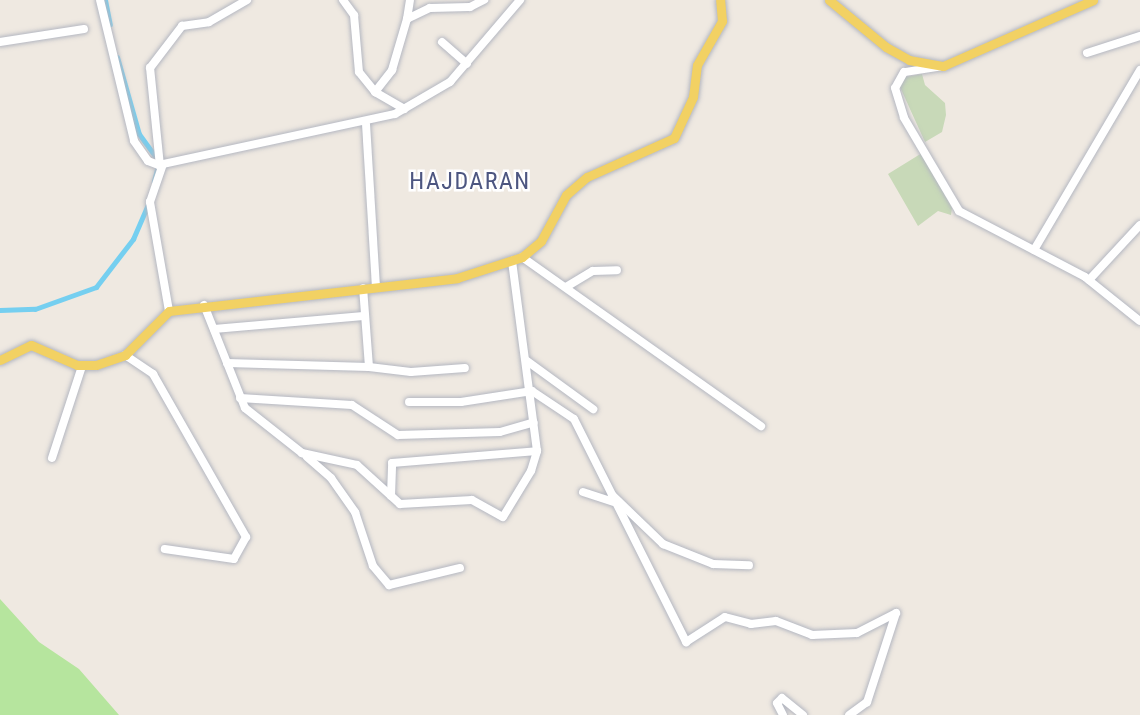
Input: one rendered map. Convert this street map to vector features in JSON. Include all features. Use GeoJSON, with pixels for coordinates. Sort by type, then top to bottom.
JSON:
{"type":"FeatureCollection","features":[{"type":"Feature","properties":{"kind":"main road"},"geometry":{"type":"LineString","coordinates":[[0,360],[31,345],[82,366],[125,355],[169,311],[204,305],[458,278],[522,256],[541,241],[566,195],[586,177],[674,138],[693,97],[697,65],[724,16],[720,0]]}},
{"type":"Feature","properties":{"kind":"main road"},"geometry":{"type":"LineString","coordinates":[[829,0],[886,47],[909,60],[943,66],[1094,0]]}},
{"type":"Feature","properties":{"kind":"street"},"geometry":{"type":"LineString","coordinates":[[100,0],[131,131],[158,166]]}},
{"type":"Feature","properties":{"kind":"street"},"geometry":{"type":"LineString","coordinates":[[169,311],[150,208],[158,166],[150,68],[182,26],[209,22],[247,0]]}},
{"type":"Feature","properties":{"kind":"street"},"geometry":{"type":"LineString","coordinates":[[343,0],[354,15],[359,72],[375,92],[405,109]]}},
{"type":"Feature","properties":{"kind":"street"},"geometry":{"type":"LineString","coordinates":[[375,92],[392,70],[407,19],[410,0]]}},
{"type":"Feature","properties":{"kind":"street"},"geometry":{"type":"LineString","coordinates":[[407,19],[430,8],[470,7],[484,0]]}},
{"type":"Feature","properties":{"kind":"street"},"geometry":{"type":"LineString","coordinates":[[158,166],[366,124],[405,109],[441,89],[467,64],[520,0]]}},
{"type":"Feature","properties":{"kind":"street"},"geometry":{"type":"LineString","coordinates":[[0,42],[84,29]]}},
{"type":"Feature","properties":{"kind":"street"},"geometry":{"type":"LineString","coordinates":[[1088,53],[1140,36]]}},
{"type":"Feature","properties":{"kind":"street"},"geometry":{"type":"LineString","coordinates":[[442,42],[467,64]]}},
{"type":"Feature","properties":{"kind":"street"},"geometry":{"type":"LineString","coordinates":[[943,66],[899,75],[895,88],[904,118],[959,211],[1089,280],[1140,321]]}},
{"type":"Feature","properties":{"kind":"street"},"geometry":{"type":"LineString","coordinates":[[1034,250],[1140,70]]}},
{"type":"Feature","properties":{"kind":"street"},"geometry":{"type":"LineString","coordinates":[[366,124],[376,287]]}},
{"type":"Feature","properties":{"kind":"street"},"geometry":{"type":"LineString","coordinates":[[1089,280],[1140,225]]}},
{"type":"Feature","properties":{"kind":"street"},"geometry":{"type":"LineString","coordinates":[[522,256],[761,426]]}},
{"type":"Feature","properties":{"kind":"street"},"geometry":{"type":"LineString","coordinates":[[307,457],[346,460],[400,504],[472,500],[503,517],[528,477],[537,451],[532,391],[512,261]]}},
{"type":"Feature","properties":{"kind":"street"},"geometry":{"type":"LineString","coordinates":[[566,287],[594,272],[617,270]]}},
{"type":"Feature","properties":{"kind":"street"},"geometry":{"type":"LineString","coordinates":[[363,288],[363,316],[369,367]]}},
{"type":"Feature","properties":{"kind":"street"},"geometry":{"type":"LineString","coordinates":[[204,305],[240,398],[331,478],[355,512],[373,566],[388,585],[460,568]]}},
{"type":"Feature","properties":{"kind":"street"},"geometry":{"type":"LineString","coordinates":[[214,329],[363,316]]}},
{"type":"Feature","properties":{"kind":"street"},"geometry":{"type":"LineString","coordinates":[[125,355],[153,374],[246,537],[234,560],[165,549]]}},
{"type":"Feature","properties":{"kind":"street"},"geometry":{"type":"LineString","coordinates":[[528,361],[593,409]]}},
{"type":"Feature","properties":{"kind":"street"},"geometry":{"type":"LineString","coordinates":[[227,363],[369,367],[411,372],[465,368]]}},
{"type":"Feature","properties":{"kind":"street"},"geometry":{"type":"LineString","coordinates":[[52,458],[82,366]]}},
{"type":"Feature","properties":{"kind":"street"},"geometry":{"type":"LineString","coordinates":[[409,402],[461,402],[532,391],[585,432],[613,499],[686,642],[725,617],[751,624],[776,621],[812,634],[857,633],[896,613],[867,702],[849,715]]}},
{"type":"Feature","properties":{"kind":"street"},"geometry":{"type":"LineString","coordinates":[[240,398],[352,405],[398,435],[500,432],[534,422]]}},
{"type":"Feature","properties":{"kind":"street"},"geometry":{"type":"LineString","coordinates":[[391,496],[392,463],[537,451]]}},
{"type":"Feature","properties":{"kind":"street"},"geometry":{"type":"LineString","coordinates":[[583,492],[613,499],[663,544],[713,564],[749,565]]}},
{"type":"Feature","properties":{"kind":"street"},"geometry":{"type":"LineString","coordinates":[[783,715],[777,703],[782,698],[803,715]]}},
{"type":"Feature","properties":{"kind":"green space"},"geometry":{"type":"Polygon","coordinates":[[[922,74],[925,85],[945,103],[946,115],[942,132],[925,142],[900,87],[905,77],[922,74]]]}},
{"type":"Feature","properties":{"kind":"green space"},"geometry":{"type":"Polygon","coordinates":[[[922,153],[952,208],[951,215],[938,211],[918,226],[888,174],[922,153]]]}},
{"type":"Feature","properties":{"kind":"green space"},"geometry":{"type":"Polygon","coordinates":[[[0,599],[39,642],[79,669],[119,715],[0,715],[0,599]]]}},
{"type":"Feature","properties":{"kind":"waterway"},"geometry":{"type":"LineString","coordinates":[[105,0],[110,25]]}},
{"type":"Feature","properties":{"kind":"waterway"},"geometry":{"type":"LineString","coordinates":[[117,57],[139,134],[159,162],[154,181]]}},
{"type":"Feature","properties":{"kind":"waterway"},"geometry":{"type":"LineString","coordinates":[[0,310],[35,309],[96,287],[133,239],[149,202]]}},
{"type":"Feature","properties":{"kind":"district","name":"HAJDARAN"},"geometry":{"type":"Point","coordinates":[470,182]}}]}
